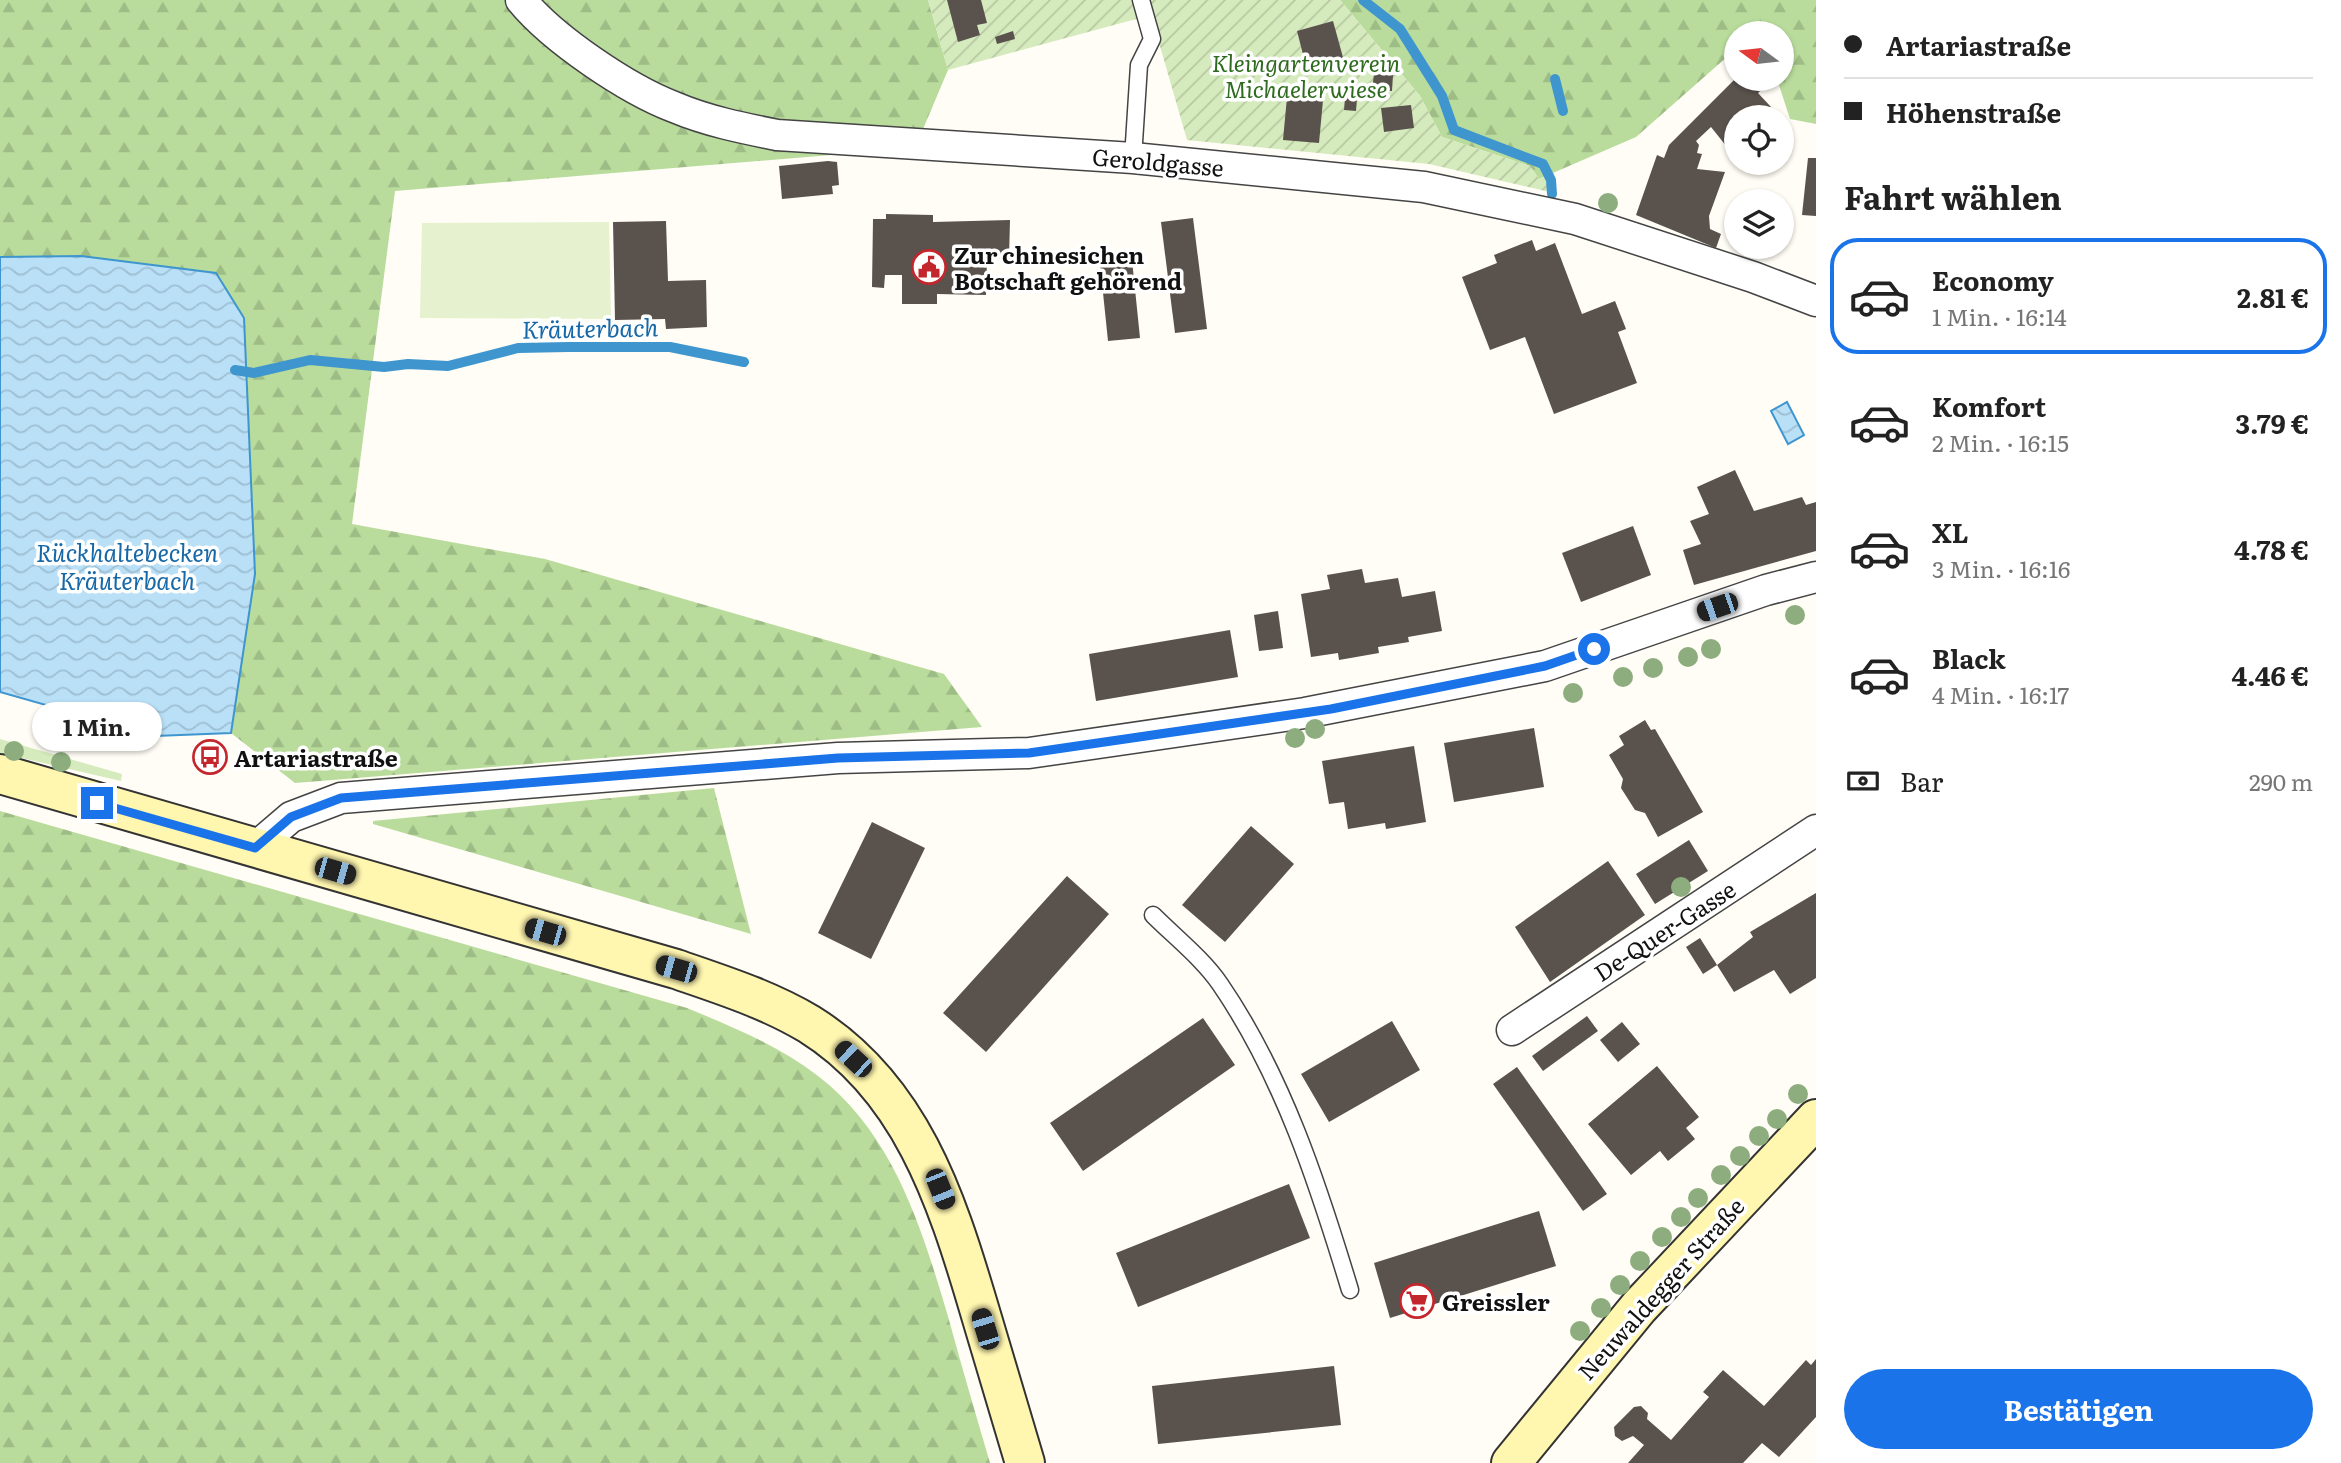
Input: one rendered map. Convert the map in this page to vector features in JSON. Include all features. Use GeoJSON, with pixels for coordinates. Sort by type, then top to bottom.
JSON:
{"type":"FeatureCollection","features":[{"type":"Feature","properties":{"kind":"main road"},"geometry":{"type":"LineString","coordinates":[[0,775],[712,981],[777,1006],[841,1047],[866,1071],[893,1104],[932,1168],[949,1210],[1025,1463]]}},
{"type":"Feature","properties":{"kind":"main road","name":"Neuwaldegger Straße"},"geometry":{"type":"LineString","coordinates":[[1511,1463],[1639,1307],[1816,1119]]}},
{"type":"Feature","properties":{"kind":"street","name":"Geroldgasse"},"geometry":{"type":"LineString","coordinates":[[521,0],[552,31],[635,87],[673,107],[731,126],[777,135],[1133,158],[1437,189],[1576,219],[1753,277],[1816,301]]}},
{"type":"Feature","properties":{"kind":"street"},"geometry":{"type":"LineString","coordinates":[[255,848],[291,817],[341,798],[838,758],[1029,753],[1331,709],[1545,666],[1766,590],[1816,577]]}},
{"type":"Feature","properties":{"kind":"street","name":"De-Quer-Gasse"},"geometry":{"type":"LineString","coordinates":[[1512,1030],[1816,830]]}},
{"type":"Feature","properties":{"kind":"lane"},"geometry":{"type":"LineString","coordinates":[[1133,158],[1139,65],[1152,39],[1141,0]]}},
{"type":"Feature","properties":{"kind":"lane"},"geometry":{"type":"LineString","coordinates":[[1153,915],[1219,982],[1259,1053],[1304,1146],[1350,1290]]}},
{"type":"Feature","properties":{"kind":"green space"},"geometry":{"type":"Polygon","coordinates":[[[0,0],[928,0],[948,70],[915,148],[395,191],[352,524],[545,559],[944,674],[982,727],[295,783],[231,733],[155,736],[0,692],[0,0]]]}},
{"type":"Feature","properties":{"kind":"green space","name":"Kleingartenverein Michaelerwiese"},"geometry":{"type":"Polygon","coordinates":[[[928,0],[1340,0],[1420,96],[1442,137],[1530,166],[1539,179],[1553,172],[1554,193],[1429,164],[1187,140],[1151,15],[948,70],[928,0]]]}},
{"type":"Feature","properties":{"kind":"green space"},"geometry":{"type":"Polygon","coordinates":[[[1340,0],[1816,0],[1816,124],[1794,120],[1794,105],[1785,105],[1781,91],[1794,91],[1794,21],[1724,21],[1724,60],[1636,137],[1539,179],[1530,166],[1442,137],[1420,96],[1340,0]]]}},
{"type":"Feature","properties":{"kind":"green space"},"geometry":{"type":"Polygon","coordinates":[[[609,222],[611,319],[420,318],[422,223],[609,222]]]}},
{"type":"Feature","properties":{"kind":"green space"},"geometry":{"type":"Polygon","coordinates":[[[0,739],[122,774],[121,781],[0,753],[0,739]]]}},
{"type":"Feature","properties":{"kind":"green space"},"geometry":{"type":"Polygon","coordinates":[[[714,788],[751,934],[373,824],[373,821],[714,788]]]}},
{"type":"Feature","properties":{"kind":"green space"},"geometry":{"type":"Polygon","coordinates":[[[0,811],[687,1008],[788,1055],[818,1076],[845,1100],[867,1127],[903,1187],[939,1287],[990,1463],[0,1463],[0,811]]]}},
{"type":"Feature","properties":{"kind":"water","name":"Rückhaltebecken Kräuterbach"},"geometry":{"type":"Polygon","coordinates":[[[81,256],[216,273],[244,318],[255,574],[231,733],[155,736],[0,692],[0,257],[81,256]]]}},
{"type":"Feature","properties":{"kind":"water"},"geometry":{"type":"Polygon","coordinates":[[[1787,402],[1804,435],[1788,444],[1771,411],[1787,402]]]}},
{"type":"Feature","properties":{"kind":"building"},"geometry":{"type":"Polygon","coordinates":[[[947,0],[981,0],[987,23],[977,25],[980,35],[958,42],[947,0]]]}},
{"type":"Feature","properties":{"kind":"building"},"geometry":{"type":"Polygon","coordinates":[[[1333,21],[1344,61],[1307,70],[1297,31],[1333,21]]]}},
{"type":"Feature","properties":{"kind":"building"},"geometry":{"type":"Polygon","coordinates":[[[1013,31],[1015,39],[997,44],[995,37],[1013,31]]]}},
{"type":"Feature","properties":{"kind":"building"},"geometry":{"type":"Polygon","coordinates":[[[1374,74],[1393,75],[1392,91],[1372,90],[1374,74]]]}},
{"type":"Feature","properties":{"kind":"building"},"geometry":{"type":"Polygon","coordinates":[[[1724,90],[1760,91],[1758,93],[1769,105],[1724,105],[1724,143],[1711,127],[1696,141],[1699,145],[1697,153],[1702,154],[1697,169],[1724,172],[1709,216],[1710,229],[1721,234],[1716,248],[1636,215],[1657,155],[1664,158],[1669,145],[1724,90]]]}},
{"type":"Feature","properties":{"kind":"building"},"geometry":{"type":"Polygon","coordinates":[[[1287,97],[1323,100],[1319,143],[1283,140],[1287,97]]]}},
{"type":"Feature","properties":{"kind":"building"},"geometry":{"type":"Polygon","coordinates":[[[1345,98],[1357,99],[1356,111],[1344,110],[1345,98]]]}},
{"type":"Feature","properties":{"kind":"building"},"geometry":{"type":"Polygon","coordinates":[[[1411,105],[1414,128],[1384,132],[1381,108],[1411,105]]]}},
{"type":"Feature","properties":{"kind":"building"},"geometry":{"type":"Polygon","coordinates":[[[1808,158],[1816,158],[1816,216],[1802,215],[1808,158]]]}},
{"type":"Feature","properties":{"kind":"building"},"geometry":{"type":"Polygon","coordinates":[[[837,162],[839,185],[832,186],[833,194],[782,199],[779,166],[837,162]]]}},
{"type":"Feature","properties":{"kind":"building","name":"Zur chinesichen Botschaft gehörend"},"geometry":{"type":"Polygon","coordinates":[[[886,214],[933,215],[933,222],[1010,220],[1009,259],[987,258],[986,295],[937,294],[937,304],[902,304],[902,275],[885,275],[884,288],[872,287],[873,219],[886,219],[886,214]]]}},
{"type":"Feature","properties":{"kind":"building"},"geometry":{"type":"Polygon","coordinates":[[[1193,218],[1207,329],[1175,333],[1161,222],[1193,218]]]}},
{"type":"Feature","properties":{"kind":"building"},"geometry":{"type":"Polygon","coordinates":[[[666,221],[668,281],[706,280],[707,327],[666,329],[665,319],[615,320],[613,222],[666,221]]]}},
{"type":"Feature","properties":{"kind":"building"},"geometry":{"type":"Polygon","coordinates":[[[1532,240],[1536,251],[1555,243],[1582,314],[1615,301],[1626,329],[1618,332],[1637,383],[1554,414],[1525,337],[1490,350],[1462,277],[1497,263],[1494,255],[1532,240]]]}},
{"type":"Feature","properties":{"kind":"building"},"geometry":{"type":"Polygon","coordinates":[[[1131,250],[1140,338],[1108,341],[1099,254],[1131,250]]]}},
{"type":"Feature","properties":{"kind":"building"},"geometry":{"type":"Polygon","coordinates":[[[1735,470],[1754,511],[1802,497],[1806,505],[1816,502],[1816,551],[1694,585],[1683,550],[1701,544],[1690,521],[1709,514],[1697,487],[1735,470]]]}},
{"type":"Feature","properties":{"kind":"building"},"geometry":{"type":"Polygon","coordinates":[[[1633,526],[1651,575],[1581,602],[1562,553],[1633,526]]]}},
{"type":"Feature","properties":{"kind":"building"},"geometry":{"type":"Polygon","coordinates":[[[1362,569],[1365,583],[1398,578],[1402,597],[1435,591],[1442,631],[1408,637],[1409,642],[1378,647],[1379,653],[1339,660],[1338,653],[1311,657],[1301,594],[1330,589],[1327,575],[1362,569]]]}},
{"type":"Feature","properties":{"kind":"building"},"geometry":{"type":"Polygon","coordinates":[[[1278,611],[1283,648],[1259,651],[1254,615],[1278,611]]]}},
{"type":"Feature","properties":{"kind":"building"},"geometry":{"type":"Polygon","coordinates":[[[1230,630],[1238,677],[1096,701],[1089,654],[1230,630]]]}},
{"type":"Feature","properties":{"kind":"building"},"geometry":{"type":"Polygon","coordinates":[[[1645,720],[1651,730],[1655,729],[1703,812],[1658,837],[1645,813],[1635,810],[1621,788],[1623,779],[1609,755],[1624,745],[1619,736],[1645,720]]]}},
{"type":"Feature","properties":{"kind":"building"},"geometry":{"type":"Polygon","coordinates":[[[1534,728],[1544,787],[1454,802],[1444,743],[1534,728]]]}},
{"type":"Feature","properties":{"kind":"building"},"geometry":{"type":"Polygon","coordinates":[[[1414,746],[1426,822],[1386,829],[1385,823],[1348,829],[1344,802],[1329,804],[1322,761],[1414,746]]]}},
{"type":"Feature","properties":{"kind":"building"},"geometry":{"type":"Polygon","coordinates":[[[872,822],[925,848],[871,959],[818,933],[872,822]]]}},
{"type":"Feature","properties":{"kind":"building"},"geometry":{"type":"Polygon","coordinates":[[[1251,826],[1294,864],[1225,942],[1182,905],[1251,826]]]}},
{"type":"Feature","properties":{"kind":"building"},"geometry":{"type":"Polygon","coordinates":[[[1689,840],[1708,871],[1655,904],[1636,874],[1689,840]]]}},
{"type":"Feature","properties":{"kind":"building"},"geometry":{"type":"Polygon","coordinates":[[[1608,861],[1645,915],[1550,982],[1515,927],[1608,861]]]}},
{"type":"Feature","properties":{"kind":"building"},"geometry":{"type":"Polygon","coordinates":[[[1067,876],[1109,914],[986,1052],[943,1013],[1067,876]]]}},
{"type":"Feature","properties":{"kind":"building"},"geometry":{"type":"Polygon","coordinates":[[[1816,893],[1816,978],[1790,994],[1774,970],[1734,992],[1717,965],[1753,937],[1750,932],[1816,893]]]}},
{"type":"Feature","properties":{"kind":"building"},"geometry":{"type":"Polygon","coordinates":[[[1700,938],[1717,965],[1703,974],[1686,947],[1700,938]]]}},
{"type":"Feature","properties":{"kind":"building"},"geometry":{"type":"Polygon","coordinates":[[[1587,1016],[1598,1031],[1543,1071],[1532,1056],[1587,1016]]]}},
{"type":"Feature","properties":{"kind":"building"},"geometry":{"type":"Polygon","coordinates":[[[1203,1018],[1235,1065],[1083,1171],[1050,1123],[1203,1018]]]}},
{"type":"Feature","properties":{"kind":"building"},"geometry":{"type":"Polygon","coordinates":[[[1392,1021],[1420,1070],[1329,1122],[1301,1074],[1392,1021]]]}},
{"type":"Feature","properties":{"kind":"building"},"geometry":{"type":"Polygon","coordinates":[[[1622,1022],[1640,1044],[1618,1062],[1600,1040],[1622,1022]]]}},
{"type":"Feature","properties":{"kind":"building"},"geometry":{"type":"Polygon","coordinates":[[[1657,1066],[1699,1117],[1686,1128],[1695,1139],[1668,1161],[1660,1151],[1631,1175],[1588,1124],[1657,1066]]]}},
{"type":"Feature","properties":{"kind":"building"},"geometry":{"type":"Polygon","coordinates":[[[1517,1067],[1607,1194],[1583,1211],[1493,1084],[1517,1067]]]}},
{"type":"Feature","properties":{"kind":"building"},"geometry":{"type":"Polygon","coordinates":[[[1289,1184],[1310,1238],[1138,1307],[1116,1253],[1289,1184]]]}},
{"type":"Feature","properties":{"kind":"building"},"geometry":{"type":"Polygon","coordinates":[[[1539,1211],[1556,1266],[1390,1318],[1374,1263],[1539,1211]]]}},
{"type":"Feature","properties":{"kind":"building"},"geometry":{"type":"Polygon","coordinates":[[[1816,1359],[1816,1417],[1779,1457],[1762,1443],[1743,1463],[1628,1463],[1644,1445],[1633,1436],[1622,1441],[1615,1436],[1614,1427],[1634,1407],[1641,1406],[1648,1413],[1647,1419],[1671,1440],[1709,1397],[1703,1392],[1723,1370],[1764,1406],[1806,1360],[1811,1365],[1816,1359]]]}},
{"type":"Feature","properties":{"kind":"building"},"geometry":{"type":"Polygon","coordinates":[[[1334,1366],[1341,1425],[1158,1444],[1152,1386],[1334,1366]]]}},
{"type":"Feature","properties":{"kind":"waterway"},"geometry":{"type":"LineString","coordinates":[[1363,0],[1400,29],[1442,96],[1454,130],[1543,164],[1551,180],[1552,194]]}},
{"type":"Feature","properties":{"kind":"waterway"},"geometry":{"type":"LineString","coordinates":[[1555,79],[1563,111]]}},
{"type":"Feature","properties":{"kind":"waterway","name":"Kräuterbach"},"geometry":{"type":"LineString","coordinates":[[235,370],[254,373],[310,360],[384,367],[408,364],[448,366],[518,348],[568,347],[670,347],[744,362]]}},
{"type":"Feature","properties":{"kind":"place","name":"Zur chinesichen Botschaft gehörend"},"geometry":{"type":"Point","coordinates":[929,267]}},
{"type":"Feature","properties":{"kind":"place","name":"Artariastraße"},"geometry":{"type":"Point","coordinates":[210,757]}},
{"type":"Feature","properties":{"kind":"place","name":"Greissler"},"geometry":{"type":"Point","coordinates":[1417,1301]}},
{"type":"Feature","properties":{"kind":"route"},"geometry":{"type":"LineString","coordinates":[[97,803],[255,848],[291,817],[341,798],[838,758],[1029,753],[1331,709],[1545,666],[1594,649]]}}]}
